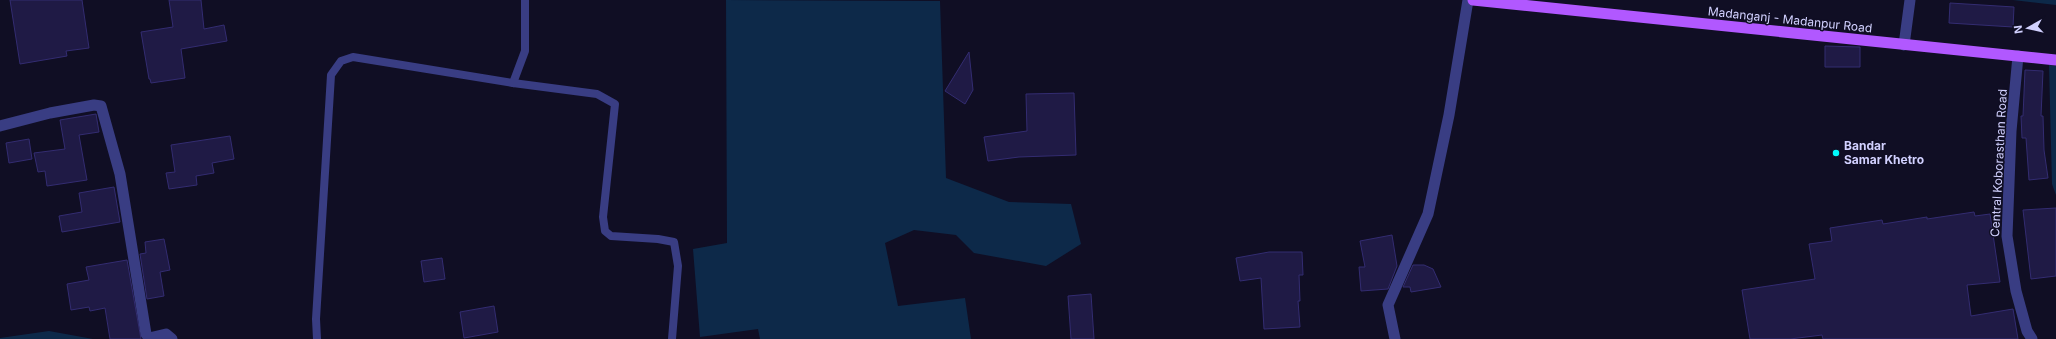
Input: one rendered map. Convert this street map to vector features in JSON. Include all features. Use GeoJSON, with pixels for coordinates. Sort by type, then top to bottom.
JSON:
{"type":"FeatureCollection","features":[{"type":"Feature","properties":{"kind":"main road","name":"Madanganj - Madanpur Road"},"geometry":{"type":"LineString","coordinates":[[1473,0],[2056,60]]}},
{"type":"Feature","properties":{"kind":"street"},"geometry":{"type":"LineString","coordinates":[[1396,339],[1388,305],[1428,214],[1449,115],[1468,0]]}},
{"type":"Feature","properties":{"kind":"street"},"geometry":{"type":"LineString","coordinates":[[1904,45],[1910,0]]}},
{"type":"Feature","properties":{"kind":"street","name":"Central Koborasthan Road"},"geometry":{"type":"LineString","coordinates":[[2018,56],[2012,131],[2007,236],[2016,291],[2027,331],[2032,339]]}},
{"type":"Feature","properties":{"kind":"street"},"geometry":{"type":"LineString","coordinates":[[0,126],[50,113],[94,105],[101,106],[120,174],[146,334],[149,338],[166,334],[172,339]]}},
{"type":"Feature","properties":{"kind":"lane"},"geometry":{"type":"LineString","coordinates":[[513,83],[525,51],[525,0]]}},
{"type":"Feature","properties":{"kind":"lane"},"geometry":{"type":"LineString","coordinates":[[317,339],[316,319],[331,75],[341,61],[353,57],[513,83],[597,94],[615,104],[603,217],[605,231],[611,236],[658,239],[674,242],[678,266],[672,339]]}},
{"type":"Feature","properties":{"kind":"water"},"geometry":{"type":"Polygon","coordinates":[[[726,0],[940,1],[946,178],[1009,202],[1071,204],[1081,244],[1046,266],[974,253],[956,235],[914,230],[885,243],[898,306],[965,298],[971,339],[760,339],[758,329],[700,337],[693,249],[727,243],[726,0]]]}},
{"type":"Feature","properties":{"kind":"water"},"geometry":{"type":"Polygon","coordinates":[[[2013,0],[2056,0],[2056,5],[2013,0]]]}},
{"type":"Feature","properties":{"kind":"water"},"geometry":{"type":"Polygon","coordinates":[[[2049,65],[2056,66],[2056,195],[2052,184],[2049,65]]]}},
{"type":"Feature","properties":{"kind":"water"},"geometry":{"type":"Polygon","coordinates":[[[49,331],[93,339],[0,339],[0,338],[49,331]]]}},
{"type":"Feature","properties":{"kind":"building"},"geometry":{"type":"Polygon","coordinates":[[[10,0],[82,0],[89,48],[66,51],[67,56],[20,64],[10,0]]]}},
{"type":"Feature","properties":{"kind":"building"},"geometry":{"type":"Polygon","coordinates":[[[169,0],[201,0],[204,29],[224,25],[227,41],[181,49],[185,78],[151,83],[141,32],[173,27],[169,0]]]}},
{"type":"Feature","properties":{"kind":"building"},"geometry":{"type":"Polygon","coordinates":[[[1950,3],[2014,7],[2013,27],[1949,23],[1950,3]]]}},
{"type":"Feature","properties":{"kind":"building"},"geometry":{"type":"Polygon","coordinates":[[[1825,46],[1860,47],[1860,67],[1825,67],[1825,46]]]}},
{"type":"Feature","properties":{"kind":"building"},"geometry":{"type":"Polygon","coordinates":[[[969,52],[973,90],[965,104],[945,91],[969,52]]]}},
{"type":"Feature","properties":{"kind":"building"},"geometry":{"type":"Polygon","coordinates":[[[2025,70],[2043,71],[2041,116],[2043,116],[2044,150],[2048,178],[2029,180],[2026,138],[2022,138],[2021,116],[2023,116],[2025,70]]]}},
{"type":"Feature","properties":{"kind":"building"},"geometry":{"type":"Polygon","coordinates":[[[1074,93],[1076,155],[1019,157],[988,161],[984,137],[1027,131],[1026,94],[1074,93]]]}},
{"type":"Feature","properties":{"kind":"building"},"geometry":{"type":"Polygon","coordinates":[[[96,114],[99,132],[79,135],[87,180],[47,186],[45,171],[38,172],[34,153],[65,149],[60,120],[96,114]]]}},
{"type":"Feature","properties":{"kind":"building"},"geometry":{"type":"Polygon","coordinates":[[[230,136],[234,159],[212,163],[214,173],[196,176],[197,185],[169,189],[166,173],[175,172],[171,145],[230,136]]]}},
{"type":"Feature","properties":{"kind":"building"},"geometry":{"type":"Polygon","coordinates":[[[29,139],[32,159],[9,163],[6,143],[29,139]]]}},
{"type":"Feature","properties":{"kind":"building"},"geometry":{"type":"Polygon","coordinates":[[[114,187],[120,222],[62,232],[59,216],[82,212],[79,193],[114,187]]]}},
{"type":"Feature","properties":{"kind":"building"},"geometry":{"type":"Polygon","coordinates":[[[2056,208],[2056,276],[2031,279],[2023,210],[2056,208]]]}},
{"type":"Feature","properties":{"kind":"building"},"geometry":{"type":"Polygon","coordinates":[[[1974,212],[1975,216],[1990,214],[2000,282],[1967,285],[1971,316],[2013,309],[2018,339],[1823,339],[1822,335],[1790,339],[1750,339],[1742,290],[1815,279],[1809,244],[1832,241],[1830,228],[1882,220],[1883,224],[1974,212]]]}},
{"type":"Feature","properties":{"kind":"building"},"geometry":{"type":"Polygon","coordinates":[[[1392,235],[1397,266],[1388,289],[1361,291],[1359,267],[1365,267],[1360,241],[1392,235]]]}},
{"type":"Feature","properties":{"kind":"building"},"geometry":{"type":"Polygon","coordinates":[[[164,239],[170,270],[160,272],[164,296],[147,299],[140,254],[146,253],[145,242],[164,239]]]}},
{"type":"Feature","properties":{"kind":"building"},"geometry":{"type":"Polygon","coordinates":[[[1269,252],[1302,252],[1303,275],[1299,275],[1300,301],[1298,301],[1300,327],[1264,329],[1261,278],[1240,281],[1236,258],[1269,252]]]}},
{"type":"Feature","properties":{"kind":"building"},"geometry":{"type":"Polygon","coordinates":[[[442,258],[445,279],[424,282],[421,261],[442,258]]]}},
{"type":"Feature","properties":{"kind":"building"},"geometry":{"type":"Polygon","coordinates":[[[127,260],[141,339],[110,339],[105,308],[90,311],[89,307],[71,310],[67,284],[89,280],[86,267],[127,260]]]}},
{"type":"Feature","properties":{"kind":"building"},"geometry":{"type":"Polygon","coordinates":[[[1413,265],[1424,265],[1433,269],[1441,287],[1411,292],[1410,287],[1403,287],[1413,265]]]}},
{"type":"Feature","properties":{"kind":"building"},"geometry":{"type":"Polygon","coordinates":[[[1091,294],[1094,339],[1071,339],[1068,296],[1091,294]]]}},
{"type":"Feature","properties":{"kind":"building"},"geometry":{"type":"Polygon","coordinates":[[[494,306],[498,332],[464,338],[460,312],[494,306]]]}},
{"type":"Feature","properties":{"kind":"place","name":"Bandar Samar Khetro"},"geometry":{"type":"Point","coordinates":[1836,153]}}]}
